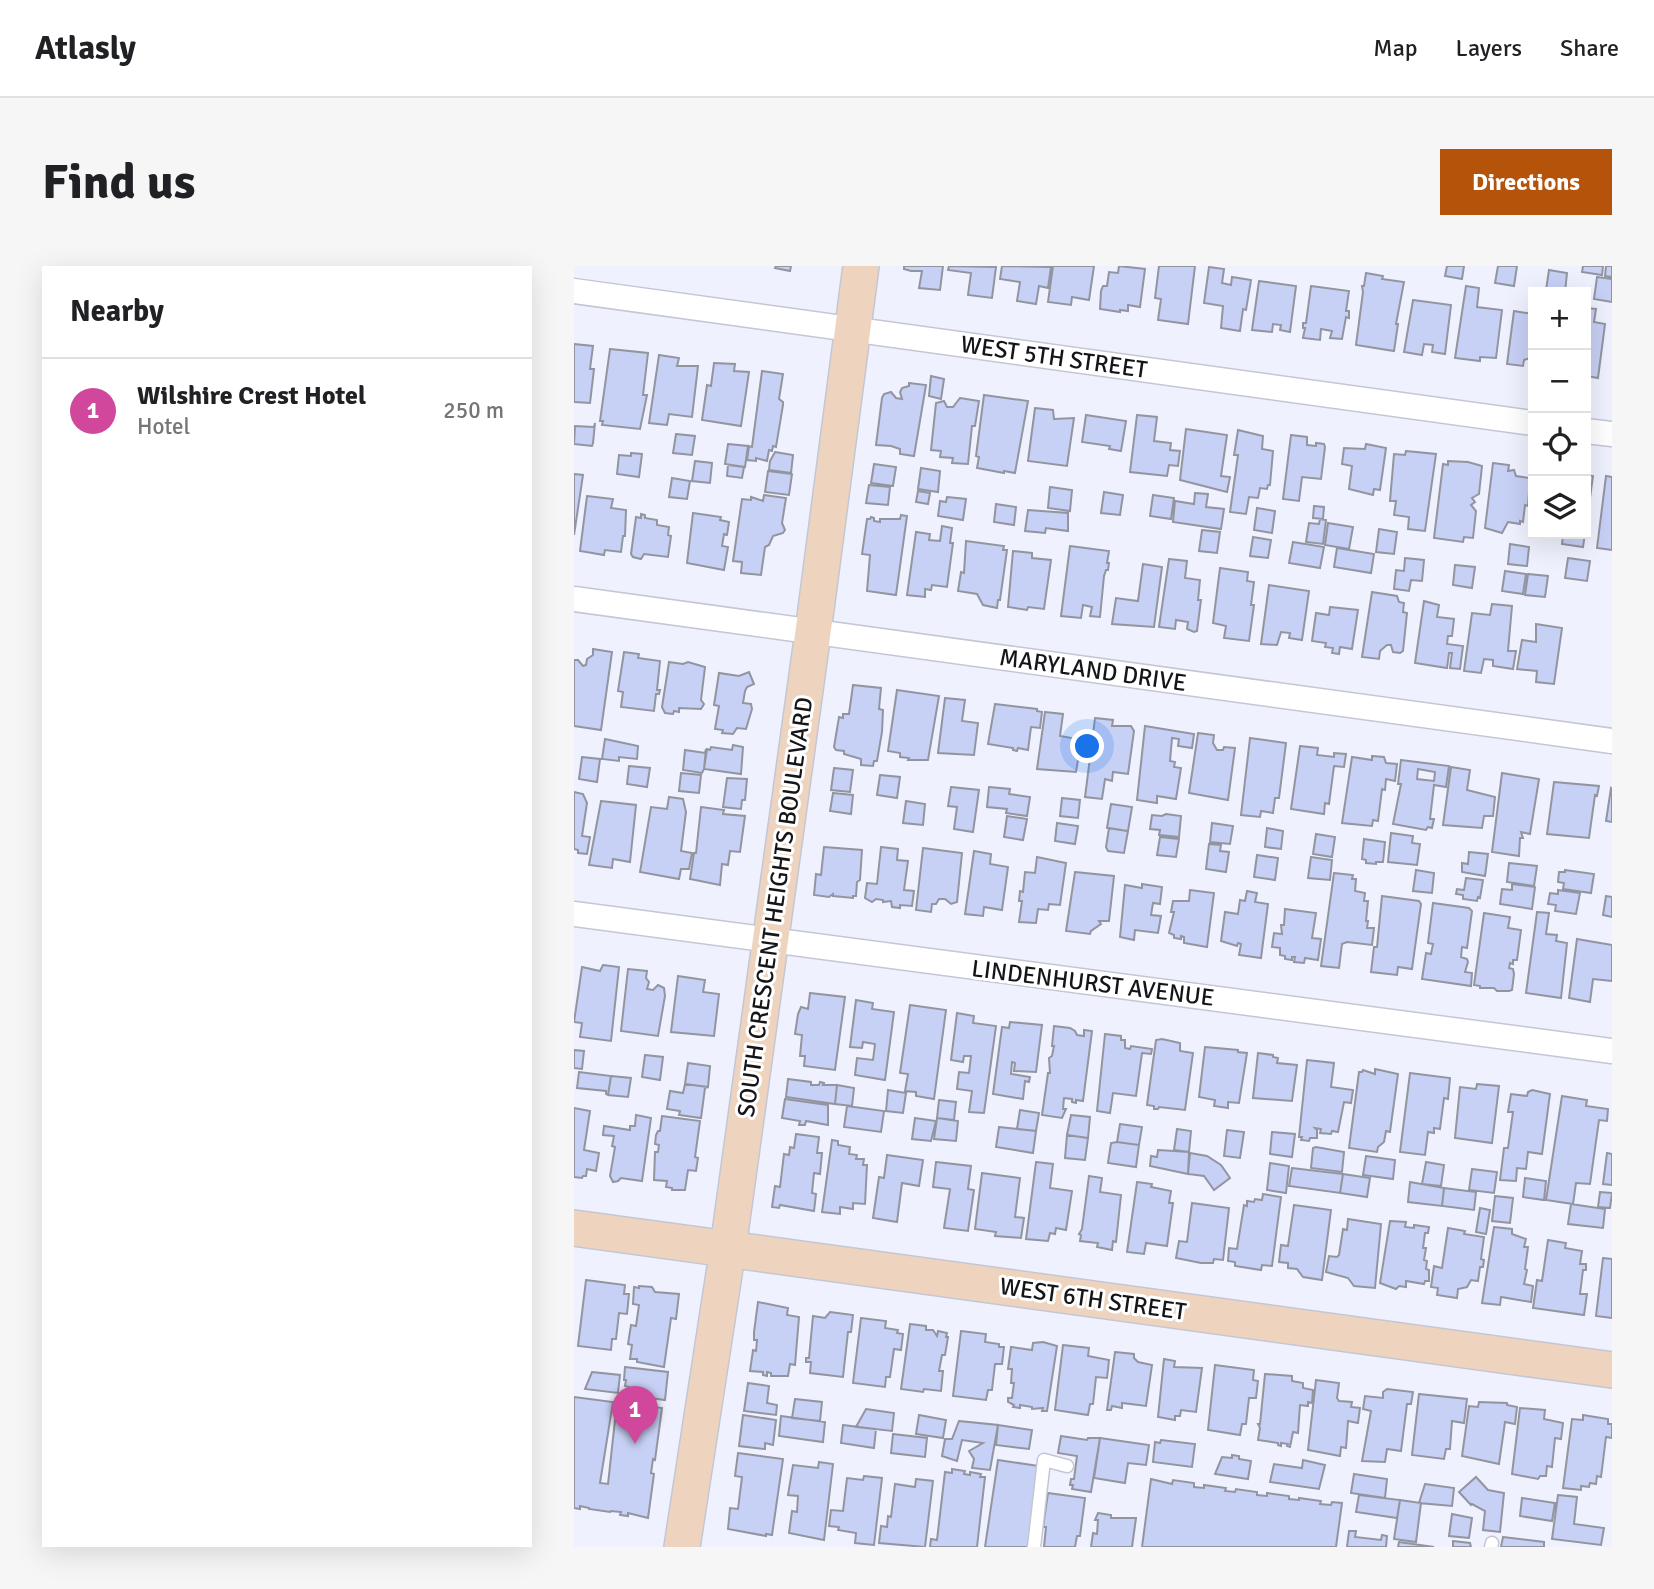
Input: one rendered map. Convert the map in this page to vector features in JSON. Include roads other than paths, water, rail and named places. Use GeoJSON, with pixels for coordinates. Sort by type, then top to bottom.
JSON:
{"type":"FeatureCollection","features":[{"type":"Feature","properties":{"kind":"street","name":"SOUTH CRESCENT HEIGHTS BOULEVARD"},"geometry":{"type":"LineString","coordinates":[[681,1547],[728,1248],[861,266]]}},
{"type":"Feature","properties":{"kind":"street","name":"WEST 5TH STREET"},"geometry":{"type":"LineString","coordinates":[[574,291],[1528,423]]}},
{"type":"Feature","properties":{"kind":"street"},"geometry":{"type":"LineString","coordinates":[[1591,432],[1612,434]]}},
{"type":"Feature","properties":{"kind":"street","name":"MARYLAND DRIVE"},"geometry":{"type":"LineString","coordinates":[[574,599],[1612,741]]}},
{"type":"Feature","properties":{"kind":"street","name":"LINDENHURST AVENUE"},"geometry":{"type":"LineString","coordinates":[[574,914],[1612,1051]]}},
{"type":"Feature","properties":{"kind":"street","name":"WEST 6TH STREET"},"geometry":{"type":"LineString","coordinates":[[574,1228],[1612,1370]]}},
{"type":"Feature","properties":{"kind":"lane"},"geometry":{"type":"LineString","coordinates":[[1034,1547],[1044,1460],[1067,1466]]}},
{"type":"Feature","properties":{"kind":"place","name":"Wilshire Crest Hotel"},"geometry":{"type":"Point","coordinates":[635,1444]}}]}
